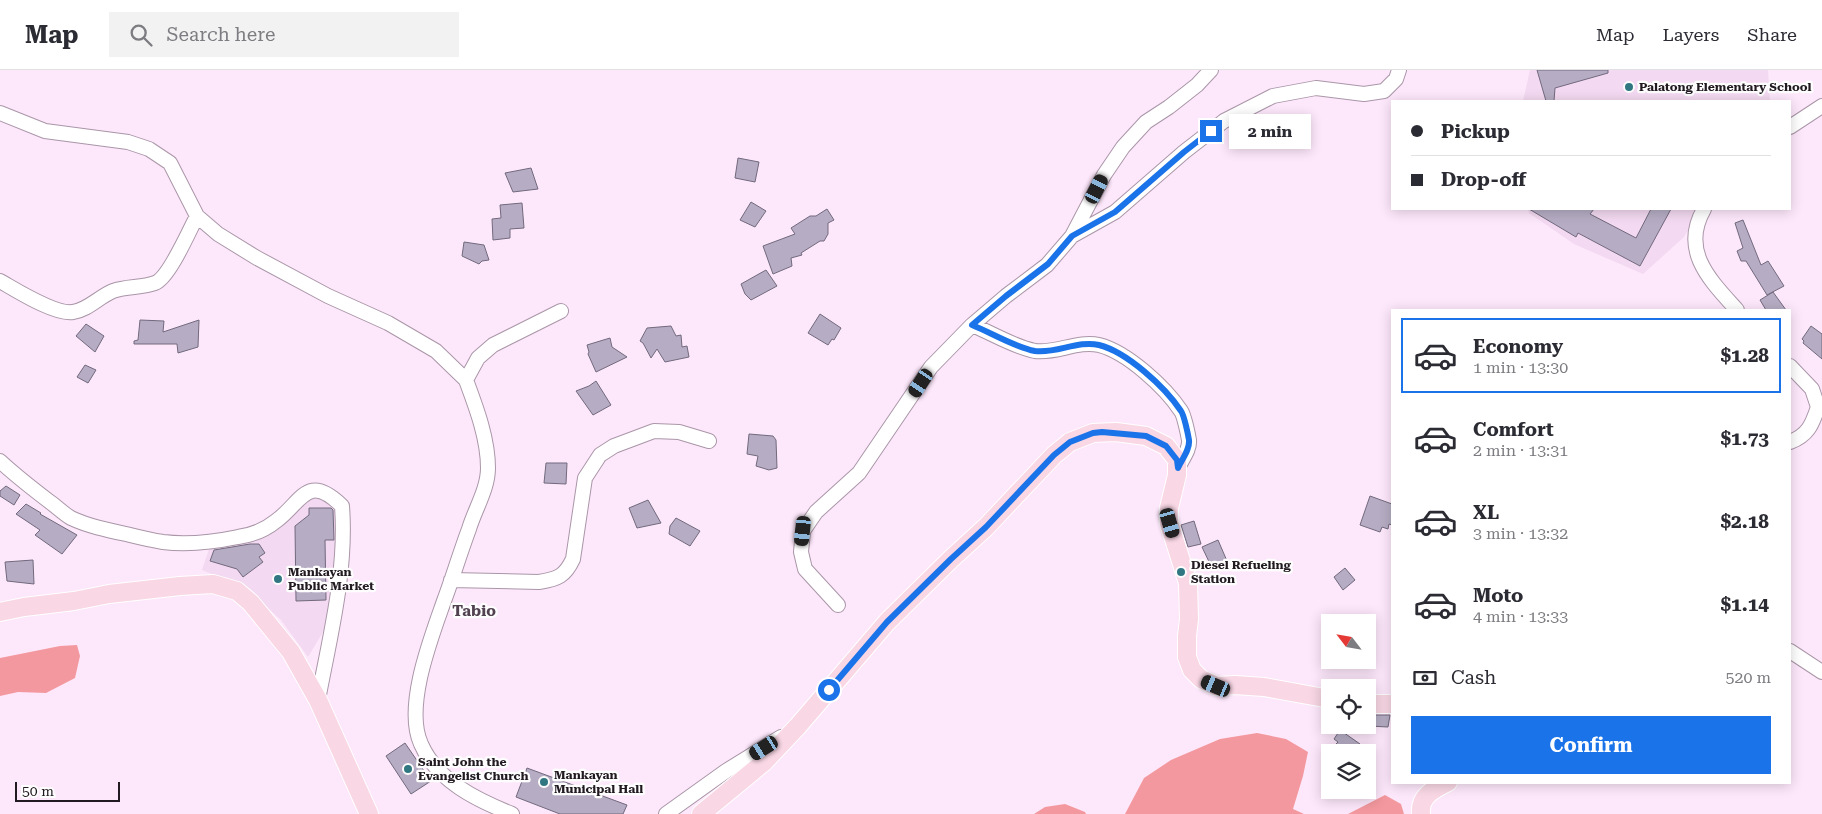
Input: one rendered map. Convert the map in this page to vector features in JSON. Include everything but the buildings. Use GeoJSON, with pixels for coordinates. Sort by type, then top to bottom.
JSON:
{"type":"FeatureCollection","features":[{"type":"Feature","properties":{"kind":"main road"},"geometry":{"type":"LineString","coordinates":[[701,814],[764,762],[798,726],[887,622],[986,527],[1054,455],[1070,442],[1102,432],[1146,436],[1166,446],[1177,460],[1178,468],[1170,498],[1170,523],[1188,583],[1187,657],[1192,670],[1201,679],[1216,686],[1264,687],[1321,697]]}},
{"type":"Feature","properties":{"kind":"main road"},"geometry":{"type":"LineString","coordinates":[[0,612],[109,594],[180,586],[213,584],[238,591],[291,652],[318,700],[369,814]]}},
{"type":"Feature","properties":{"kind":"main road"},"geometry":{"type":"LineString","coordinates":[[1376,704],[1391,704]]}},
{"type":"Feature","properties":{"kind":"main road"},"geometry":{"type":"LineString","coordinates":[[1421,814],[1421,804],[1427,794],[1444,784]]}},
{"type":"Feature","properties":{"kind":"street"},"geometry":{"type":"LineString","coordinates":[[838,605],[805,569],[800,552],[803,531],[816,512],[859,473],[932,367],[955,341],[1006,296],[1048,264],[1072,236],[1104,175],[1123,147],[1146,122],[1169,108],[1198,85],[1211,70]]}},
{"type":"Feature","properties":{"kind":"street"},"geometry":{"type":"LineString","coordinates":[[1072,236],[1115,212],[1184,152],[1224,121],[1272,96],[1316,88],[1364,94],[1384,90],[1396,79],[1399,70]]}},
{"type":"Feature","properties":{"kind":"street"},"geometry":{"type":"LineString","coordinates":[[1791,125],[1822,106]]}},
{"type":"Feature","properties":{"kind":"street"},"geometry":{"type":"LineString","coordinates":[[0,112],[45,131],[128,142],[149,149],[170,162],[197,216],[218,234],[257,258],[328,296],[388,323],[436,351],[466,380],[484,434],[488,469],[484,492],[474,514],[434,628],[419,683],[415,712],[420,744],[436,768],[458,788],[512,814]]}},
{"type":"Feature","properties":{"kind":"street"},"geometry":{"type":"LineString","coordinates":[[1704,210],[1696,227],[1694,242],[1697,254],[1702,267],[1736,309]]}},
{"type":"Feature","properties":{"kind":"street"},"geometry":{"type":"LineString","coordinates":[[0,280],[35,301],[72,312],[114,290],[150,285],[161,280],[180,250],[197,216]]}},
{"type":"Feature","properties":{"kind":"street"},"geometry":{"type":"LineString","coordinates":[[466,380],[478,358],[493,345],[561,311]]}},
{"type":"Feature","properties":{"kind":"street"},"geometry":{"type":"LineString","coordinates":[[972,325],[1014,344],[1036,351],[1080,345],[1098,345],[1122,356],[1162,389],[1182,412],[1189,440],[1188,448],[1178,468]]}},
{"type":"Feature","properties":{"kind":"street"},"geometry":{"type":"LineString","coordinates":[[1791,367],[1812,389],[1818,407],[1808,430],[1801,438],[1791,442]]}},
{"type":"Feature","properties":{"kind":"street"},"geometry":{"type":"LineString","coordinates":[[451,580],[539,582],[553,580],[562,575],[573,559],[585,478],[600,455],[614,446],[654,431],[679,432],[709,441]]}},
{"type":"Feature","properties":{"kind":"street"},"geometry":{"type":"LineString","coordinates":[[0,462],[70,517],[107,530],[162,542],[184,543],[224,540],[245,536],[264,530],[277,520],[299,497],[311,491],[320,490],[331,495],[342,506],[340,587],[318,700]]}},
{"type":"Feature","properties":{"kind":"street"},"geometry":{"type":"LineString","coordinates":[[1791,652],[1822,672]]}},
{"type":"Feature","properties":{"kind":"street"},"geometry":{"type":"LineString","coordinates":[[666,814],[718,777],[798,726]]}},
{"type":"Feature","properties":{"kind":"shaded area","name":"Palatong Elementary School"},"geometry":{"type":"Polygon","coordinates":[[[1530,70],[1768,70],[1770,100],[1523,100],[1530,70]]]}},
{"type":"Feature","properties":{"kind":"shaded area"},"geometry":{"type":"Polygon","coordinates":[[[1528,210],[1698,210],[1684,237],[1643,274],[1574,244],[1529,213],[1528,210]]]}},
{"type":"Feature","properties":{"kind":"shaded area","name":"Mankayan Public Market"},"geometry":{"type":"Polygon","coordinates":[[[323,496],[334,503],[340,529],[326,627],[308,657],[281,620],[246,588],[202,570],[211,543],[254,538],[304,502],[323,496]]]}},
{"type":"Feature","properties":{"kind":"shaded area"},"geometry":{"type":"Polygon","coordinates":[[[77,645],[80,656],[75,678],[46,693],[18,692],[0,696],[0,658],[60,646],[77,645]]]}},
{"type":"Feature","properties":{"kind":"shaded area"},"geometry":{"type":"Polygon","coordinates":[[[1257,733],[1286,739],[1308,752],[1293,809],[1304,814],[1125,814],[1144,778],[1171,760],[1220,739],[1257,733]]]}},
{"type":"Feature","properties":{"kind":"shaded area"},"geometry":{"type":"Polygon","coordinates":[[[1385,795],[1401,804],[1404,814],[1348,814],[1385,795]]]}},
{"type":"Feature","properties":{"kind":"shaded area"},"geometry":{"type":"Polygon","coordinates":[[[1065,804],[1086,814],[1034,814],[1045,807],[1065,804]]]}},
{"type":"Feature","properties":{"kind":"place","name":"Palatong Elementary School"},"geometry":{"type":"Point","coordinates":[1629,87]}},
{"type":"Feature","properties":{"kind":"place","name":"Diesel Refueling Station"},"geometry":{"type":"Point","coordinates":[1181,572]}},
{"type":"Feature","properties":{"kind":"place","name":"Mankayan Public Market"},"geometry":{"type":"Point","coordinates":[278,579]}},
{"type":"Feature","properties":{"kind":"place","name":"Saint John the Evangelist Church"},"geometry":{"type":"Point","coordinates":[408,769]}},
{"type":"Feature","properties":{"kind":"place","name":"Mankayan Municipal Hall"},"geometry":{"type":"Point","coordinates":[544,782]}},
{"type":"Feature","properties":{"kind":"district","name":"Tabio"},"geometry":{"type":"Point","coordinates":[474,611]}},
{"type":"Feature","properties":{"kind":"route"},"geometry":{"type":"LineString","coordinates":[[829,690],[887,622],[986,527],[1054,455],[1070,442],[1093,433],[1102,432],[1146,436],[1166,446],[1177,460],[1178,468],[1188,448],[1189,440],[1182,412],[1146,374],[1122,356],[1098,345],[1080,345],[1036,351],[1014,344],[972,325],[1048,264],[1072,236],[1115,212],[1211,131]]}}]}
